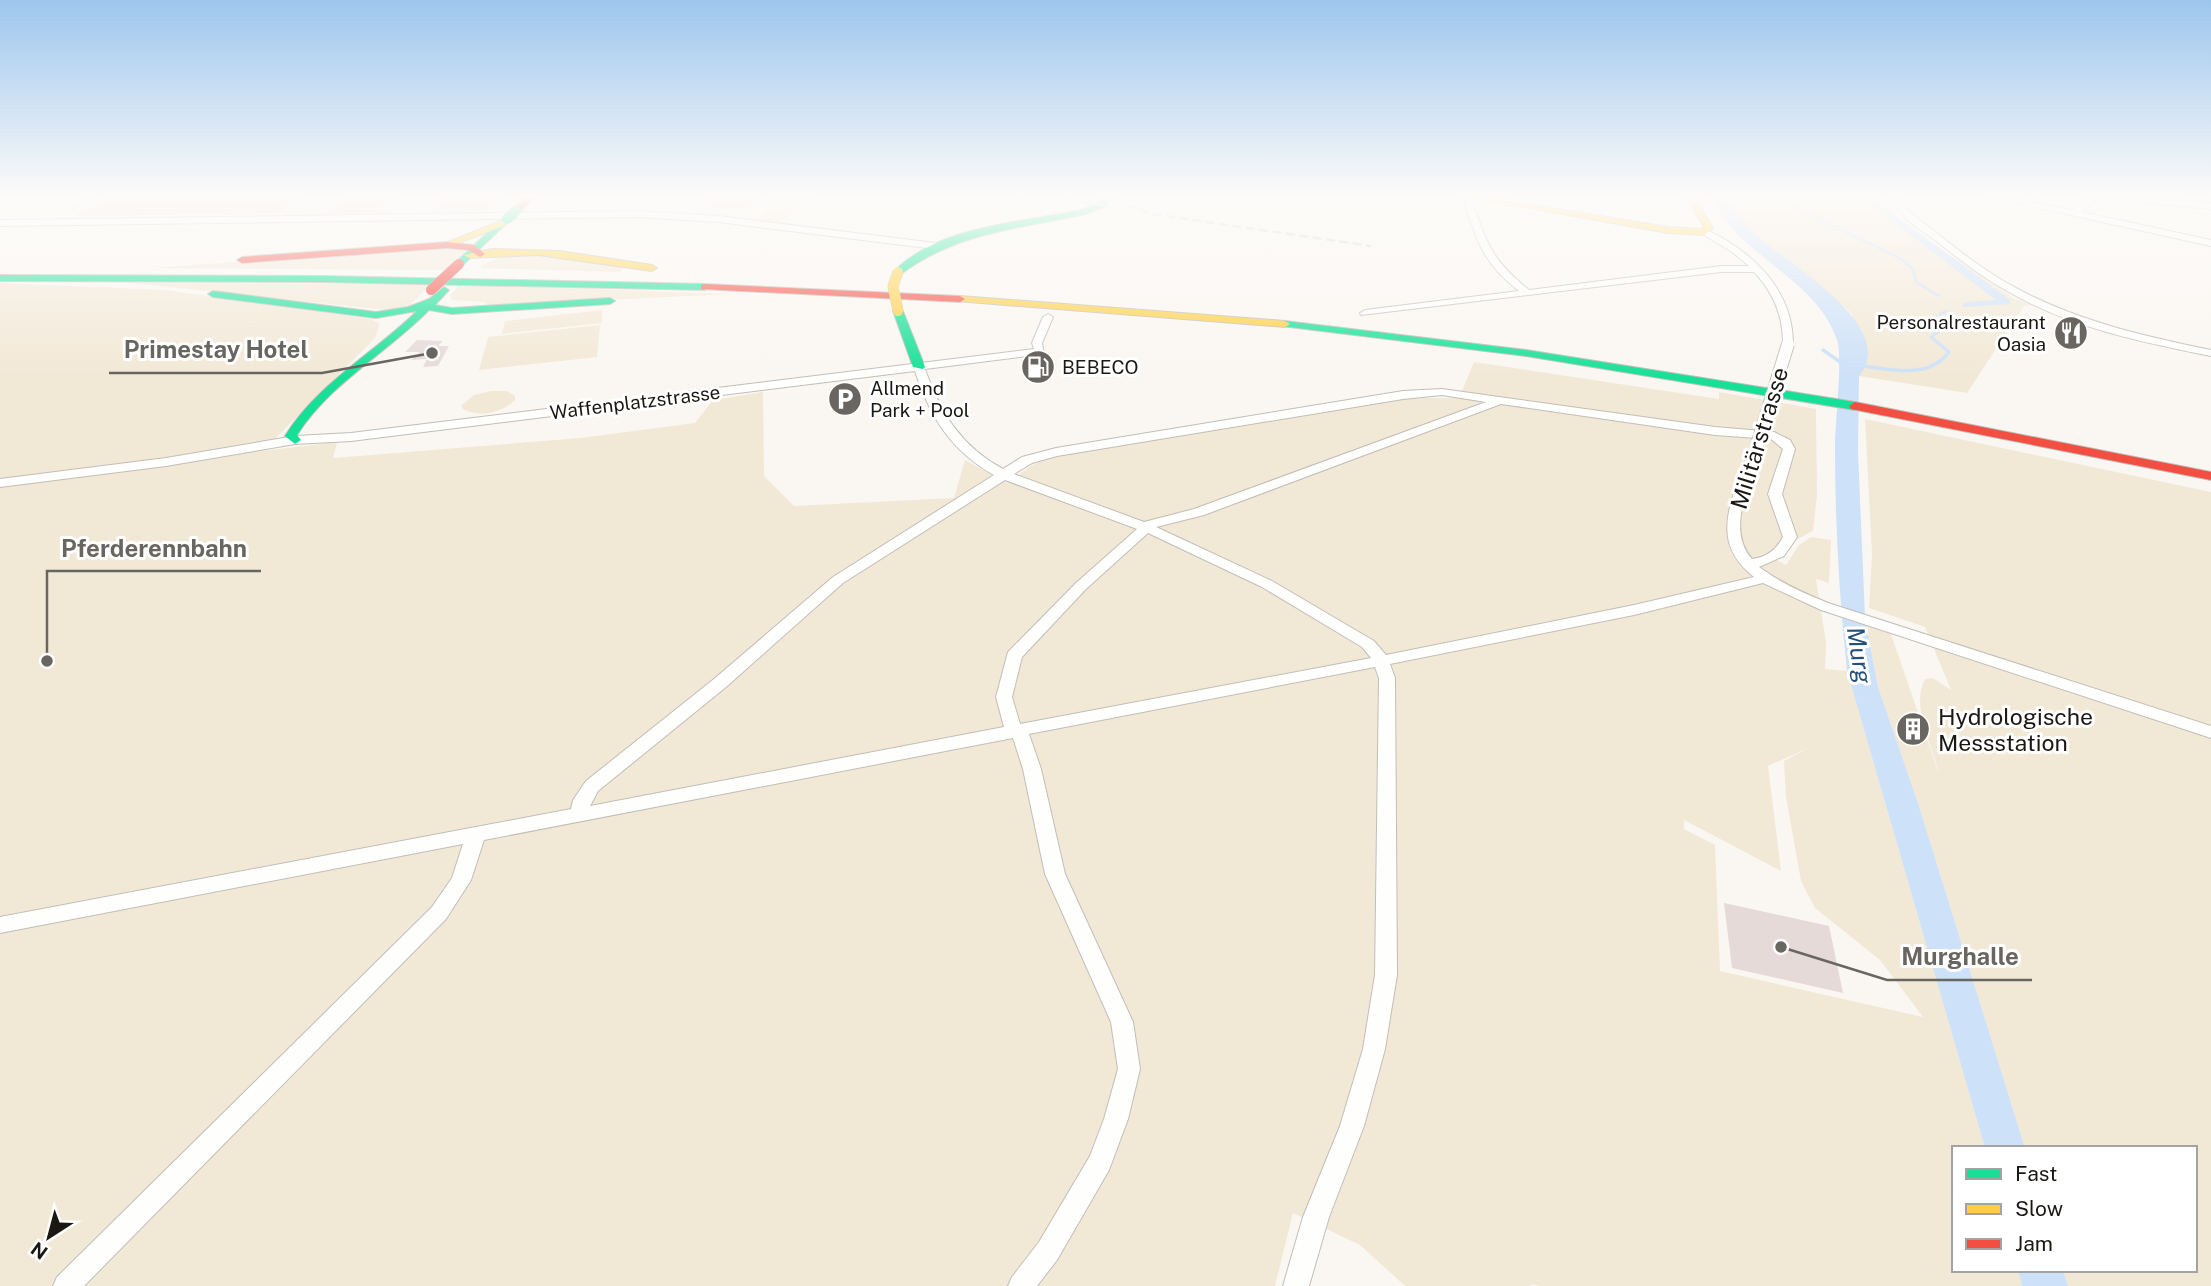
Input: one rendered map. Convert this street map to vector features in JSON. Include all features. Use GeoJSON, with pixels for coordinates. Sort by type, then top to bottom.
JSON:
{"type":"FeatureCollection","features":[{"type":"Feature","properties":{"kind":"main road"},"geometry":{"type":"LineString","coordinates":[[27,271],[284,257]]}},
{"type":"Feature","properties":{"kind":"main road"},"geometry":{"type":"LineString","coordinates":[[295,440],[292,436],[294,430],[305,416],[472,257]]}},
{"type":"Feature","properties":{"kind":"main road"},"geometry":{"type":"LineString","coordinates":[[578,257],[674,271],[841,285],[1096,300],[1333,321],[1598,354],[2211,466]]}},
{"type":"Feature","properties":{"kind":"main road"},"geometry":{"type":"LineString","coordinates":[[914,257],[898,272],[893,286],[919,367]]}},
{"type":"Feature","properties":{"kind":"main road"},"geometry":{"type":"LineString","coordinates":[[0,271],[510,275],[841,285]]}},
{"type":"Feature","properties":{"kind":"main road"},"geometry":{"type":"LineString","coordinates":[[0,278],[503,281],[898,303]]}},
{"type":"Feature","properties":{"kind":"main road"},"geometry":{"type":"LineString","coordinates":[[0,278],[149,286],[376,315],[422,306],[452,311],[710,296],[1100,307],[1337,329],[1577,359],[1813,393]]}},
{"type":"Feature","properties":{"kind":"main road"},"geometry":{"type":"LineString","coordinates":[[422,306],[452,311]]}},
{"type":"Feature","properties":{"kind":"main road"},"geometry":{"type":"LineString","coordinates":[[1883,405],[2211,475]]}},
{"type":"Feature","properties":{"kind":"street"},"geometry":{"type":"LineString","coordinates":[[1489,257],[1497,270],[1526,292]]}},
{"type":"Feature","properties":{"kind":"street","name":"Militärstrasse"},"geometry":{"type":"LineString","coordinates":[[1742,257],[1756,269],[1783,302],[1790,326],[1788,344],[1733,526],[1738,550],[1749,564],[1802,598],[1826,607],[2211,732]]}},
{"type":"Feature","properties":{"kind":"street"},"geometry":{"type":"LineString","coordinates":[[1967,257],[2014,291],[2089,323],[2211,354]]}},
{"type":"Feature","properties":{"kind":"street"},"geometry":{"type":"LineString","coordinates":[[1365,313],[1721,269],[1756,269]]}},
{"type":"Feature","properties":{"kind":"street","name":"Waffenplatzstrasse"},"geometry":{"type":"LineString","coordinates":[[0,483],[295,440],[351,437],[1040,352],[1037,343],[1048,317]]}},
{"type":"Feature","properties":{"kind":"street"},"geometry":{"type":"LineString","coordinates":[[919,367],[934,406],[950,436],[964,452],[1004,475],[1145,527],[1267,584],[1368,644],[1381,660],[1387,678],[1386,975],[1374,1049],[1352,1126],[1316,1217],[1296,1286]]}},
{"type":"Feature","properties":{"kind":"street"},"geometry":{"type":"LineString","coordinates":[[579,815],[582,800],[592,786],[720,683],[838,580],[1027,460],[1056,452],[1403,395],[1442,392],[1702,430],[1774,436],[1781,439],[1789,449],[1776,498],[1790,537],[1784,549],[1769,561],[1749,564]]}},
{"type":"Feature","properties":{"kind":"street"},"geometry":{"type":"LineString","coordinates":[[1021,1286],[1048,1251],[1100,1162],[1116,1119],[1129,1069],[1122,1022],[1055,874],[1032,769],[1022,737],[1011,725],[1004,697],[1014,656],[1081,586],[1150,524],[1199,512],[1499,401]]}},
{"type":"Feature","properties":{"kind":"street","name":"Waffenplatzstrasse"},"geometry":{"type":"LineString","coordinates":[[0,475],[167,455],[192,457]]}},
{"type":"Feature","properties":{"kind":"street"},"geometry":{"type":"LineString","coordinates":[[0,925],[1381,660],[1634,610],[1767,578]]}},
{"type":"Feature","properties":{"kind":"street"},"geometry":{"type":"LineString","coordinates":[[66,1286],[423,931],[455,892],[467,867],[476,834]]}},
{"type":"Feature","properties":{"kind":"shaded area"},"geometry":{"type":"Polygon","coordinates":[[[303,257],[461,257],[447,270],[150,268],[303,257]]]}},
{"type":"Feature","properties":{"kind":"shaded area"},"geometry":{"type":"Polygon","coordinates":[[[556,257],[624,267],[620,272],[479,268],[499,258],[556,257]]]}},
{"type":"Feature","properties":{"kind":"shaded area"},"geometry":{"type":"Polygon","coordinates":[[[1783,257],[1953,257],[2015,299],[2032,305],[2024,306],[1967,393],[1859,376],[1852,315],[1783,257]]]}},
{"type":"Feature","properties":{"kind":"shaded area"},"geometry":{"type":"Polygon","coordinates":[[[0,283],[165,290],[371,319],[380,324],[375,338],[263,451],[337,442],[333,458],[580,438],[695,423],[713,400],[763,392],[764,476],[794,506],[954,498],[965,460],[1007,483],[1032,465],[1058,455],[1406,398],[1459,398],[1474,362],[1719,399],[1719,392],[1816,409],[1817,495],[1813,531],[1767,555],[1786,565],[1799,545],[1811,537],[1831,540],[1829,583],[1816,579],[1826,642],[1825,669],[1847,671],[1984,1146],[1952,1146],[1952,1272],[2018,1272],[2022,1286],[1405,1286],[1360,1245],[1293,1213],[1275,1286],[0,1286],[0,283]],[[1808,748],[1768,766],[1781,871],[1684,820],[1684,829],[1715,845],[1720,971],[1923,1017],[1880,960],[1815,908],[1801,881],[1786,797],[1784,761],[1808,748]]]}},
{"type":"Feature","properties":{"kind":"shaded area"},"geometry":{"type":"Polygon","coordinates":[[[131,283],[431,284],[407,308],[396,311],[131,283]]]}},
{"type":"Feature","properties":{"kind":"shaded area"},"geometry":{"type":"Polygon","coordinates":[[[461,284],[728,294],[489,306],[484,302],[452,300],[450,295],[461,284]]]}},
{"type":"Feature","properties":{"kind":"shaded area"},"geometry":{"type":"Polygon","coordinates":[[[602,310],[602,323],[502,334],[505,321],[602,310]]]}},
{"type":"Feature","properties":{"kind":"shaded area"},"geometry":{"type":"Polygon","coordinates":[[[600,325],[597,357],[479,370],[488,337],[600,325]]]}},
{"type":"Feature","properties":{"kind":"shaded area"},"geometry":{"type":"Polygon","coordinates":[[[507,391],[515,396],[515,400],[504,408],[483,414],[469,412],[461,406],[474,395],[507,391]]]}},
{"type":"Feature","properties":{"kind":"shaded area"},"geometry":{"type":"Polygon","coordinates":[[[1865,419],[2211,492],[2211,1286],[2068,1286],[2064,1272],[2197,1272],[2197,1146],[2024,1146],[1918,803],[1878,687],[1867,626],[1891,634],[1939,774],[1921,714],[1921,690],[1925,679],[1933,678],[1951,690],[1925,627],[1869,608],[1872,554],[1865,419]]]}},
{"type":"Feature","properties":{"kind":"water","name":"Murg"},"geometry":{"type":"Polygon","coordinates":[[[1763,257],[1784,257],[1811,277],[1852,316],[1864,336],[1868,356],[1859,376],[1858,452],[1865,617],[1878,687],[1918,803],[2024,1146],[1984,1146],[1847,671],[1836,502],[1839,349],[1827,318],[1795,283],[1763,257]]]}},
{"type":"Feature","properties":{"kind":"water"},"geometry":{"type":"Polygon","coordinates":[[[2018,1272],[2064,1272],[2068,1286],[2022,1286],[2018,1272]]]}},
{"type":"Feature","properties":{"kind":"building"},"geometry":{"type":"Polygon","coordinates":[[[417,340],[443,341],[438,346],[449,346],[438,366],[423,367],[427,359],[411,360],[420,352],[405,352],[417,340]]]}},
{"type":"Feature","properties":{"kind":"building"},"geometry":{"type":"Polygon","coordinates":[[[1724,903],[1829,926],[1843,993],[1732,968],[1724,903]]]}},
{"type":"Feature","properties":{"kind":"waterway"},"geometry":{"type":"LineString","coordinates":[[1897,257],[1913,269],[1916,282],[1939,296]]}},
{"type":"Feature","properties":{"kind":"waterway"},"geometry":{"type":"LineString","coordinates":[[1946,257],[2006,302],[1967,305]]}},
{"type":"Feature","properties":{"kind":"waterway"},"geometry":{"type":"LineString","coordinates":[[1942,328],[1935,317],[1946,311]]}},
{"type":"Feature","properties":{"kind":"waterway"},"geometry":{"type":"LineString","coordinates":[[1862,366],[1909,371],[1931,366],[1949,352],[1931,337],[1942,328]]}},
{"type":"Feature","properties":{"kind":"waterway"},"geometry":{"type":"LineString","coordinates":[[1823,350],[1843,364]]}},
{"type":"Feature","properties":{"kind":"traffic: fast"},"geometry":{"type":"LineString","coordinates":[[459,264],[466,257]]}},
{"type":"Feature","properties":{"kind":"traffic: fast"},"geometry":{"type":"LineString","coordinates":[[898,272],[918,257]]}},
{"type":"Feature","properties":{"kind":"traffic: fast"},"geometry":{"type":"LineString","coordinates":[[0,278],[324,279],[705,287]]}},
{"type":"Feature","properties":{"kind":"traffic: fast"},"geometry":{"type":"LineString","coordinates":[[295,440],[291,436],[299,423],[327,393],[409,325],[444,290]]}},
{"type":"Feature","properties":{"kind":"traffic: fast"},"geometry":{"type":"LineString","coordinates":[[213,294],[376,315],[410,310],[433,301]]}},
{"type":"Feature","properties":{"kind":"traffic: fast"},"geometry":{"type":"LineString","coordinates":[[422,306],[452,311],[610,301]]}},
{"type":"Feature","properties":{"kind":"traffic: fast"},"geometry":{"type":"LineString","coordinates":[[898,311],[919,367]]}},
{"type":"Feature","properties":{"kind":"traffic: fast"},"geometry":{"type":"LineString","coordinates":[[1285,324],[1526,353],[1855,406]]}},
{"type":"Feature","properties":{"kind":"traffic: slow"},"geometry":{"type":"LineString","coordinates":[[583,257],[652,268]]}},
{"type":"Feature","properties":{"kind":"traffic: slow"},"geometry":{"type":"LineString","coordinates":[[898,272],[893,286],[898,311]]}},
{"type":"Feature","properties":{"kind":"traffic: slow"},"geometry":{"type":"LineString","coordinates":[[960,299],[1285,324]]}},
{"type":"Feature","properties":{"kind":"traffic: jam"},"geometry":{"type":"LineString","coordinates":[[242,260],[283,257]]}},
{"type":"Feature","properties":{"kind":"traffic: jam"},"geometry":{"type":"LineString","coordinates":[[431,290],[459,264]]}},
{"type":"Feature","properties":{"kind":"traffic: jam"},"geometry":{"type":"LineString","coordinates":[[705,287],[960,299]]}},
{"type":"Feature","properties":{"kind":"traffic: jam"},"geometry":{"type":"LineString","coordinates":[[1855,406],[2211,476]]}},
{"type":"Feature","properties":{"kind":"place","name":"Personalrestaurant Oasia"},"geometry":{"type":"Point","coordinates":[2071,333]}},
{"type":"Feature","properties":{"kind":"place","name":"Primestay Hotel"},"geometry":{"type":"Point","coordinates":[432,353]}},
{"type":"Feature","properties":{"kind":"place","name":"BEBECO"},"geometry":{"type":"Point","coordinates":[1038,367]}},
{"type":"Feature","properties":{"kind":"place","name":"Allmend Park + Pool"},"geometry":{"type":"Point","coordinates":[845,399]}},
{"type":"Feature","properties":{"kind":"place","name":"Pferderennbahn"},"geometry":{"type":"Point","coordinates":[47,661]}},
{"type":"Feature","properties":{"kind":"place","name":"Hydrologische Messstation"},"geometry":{"type":"Point","coordinates":[1913,729]}},
{"type":"Feature","properties":{"kind":"place","name":"Murghalle"},"geometry":{"type":"Point","coordinates":[1781,947]}}]}
